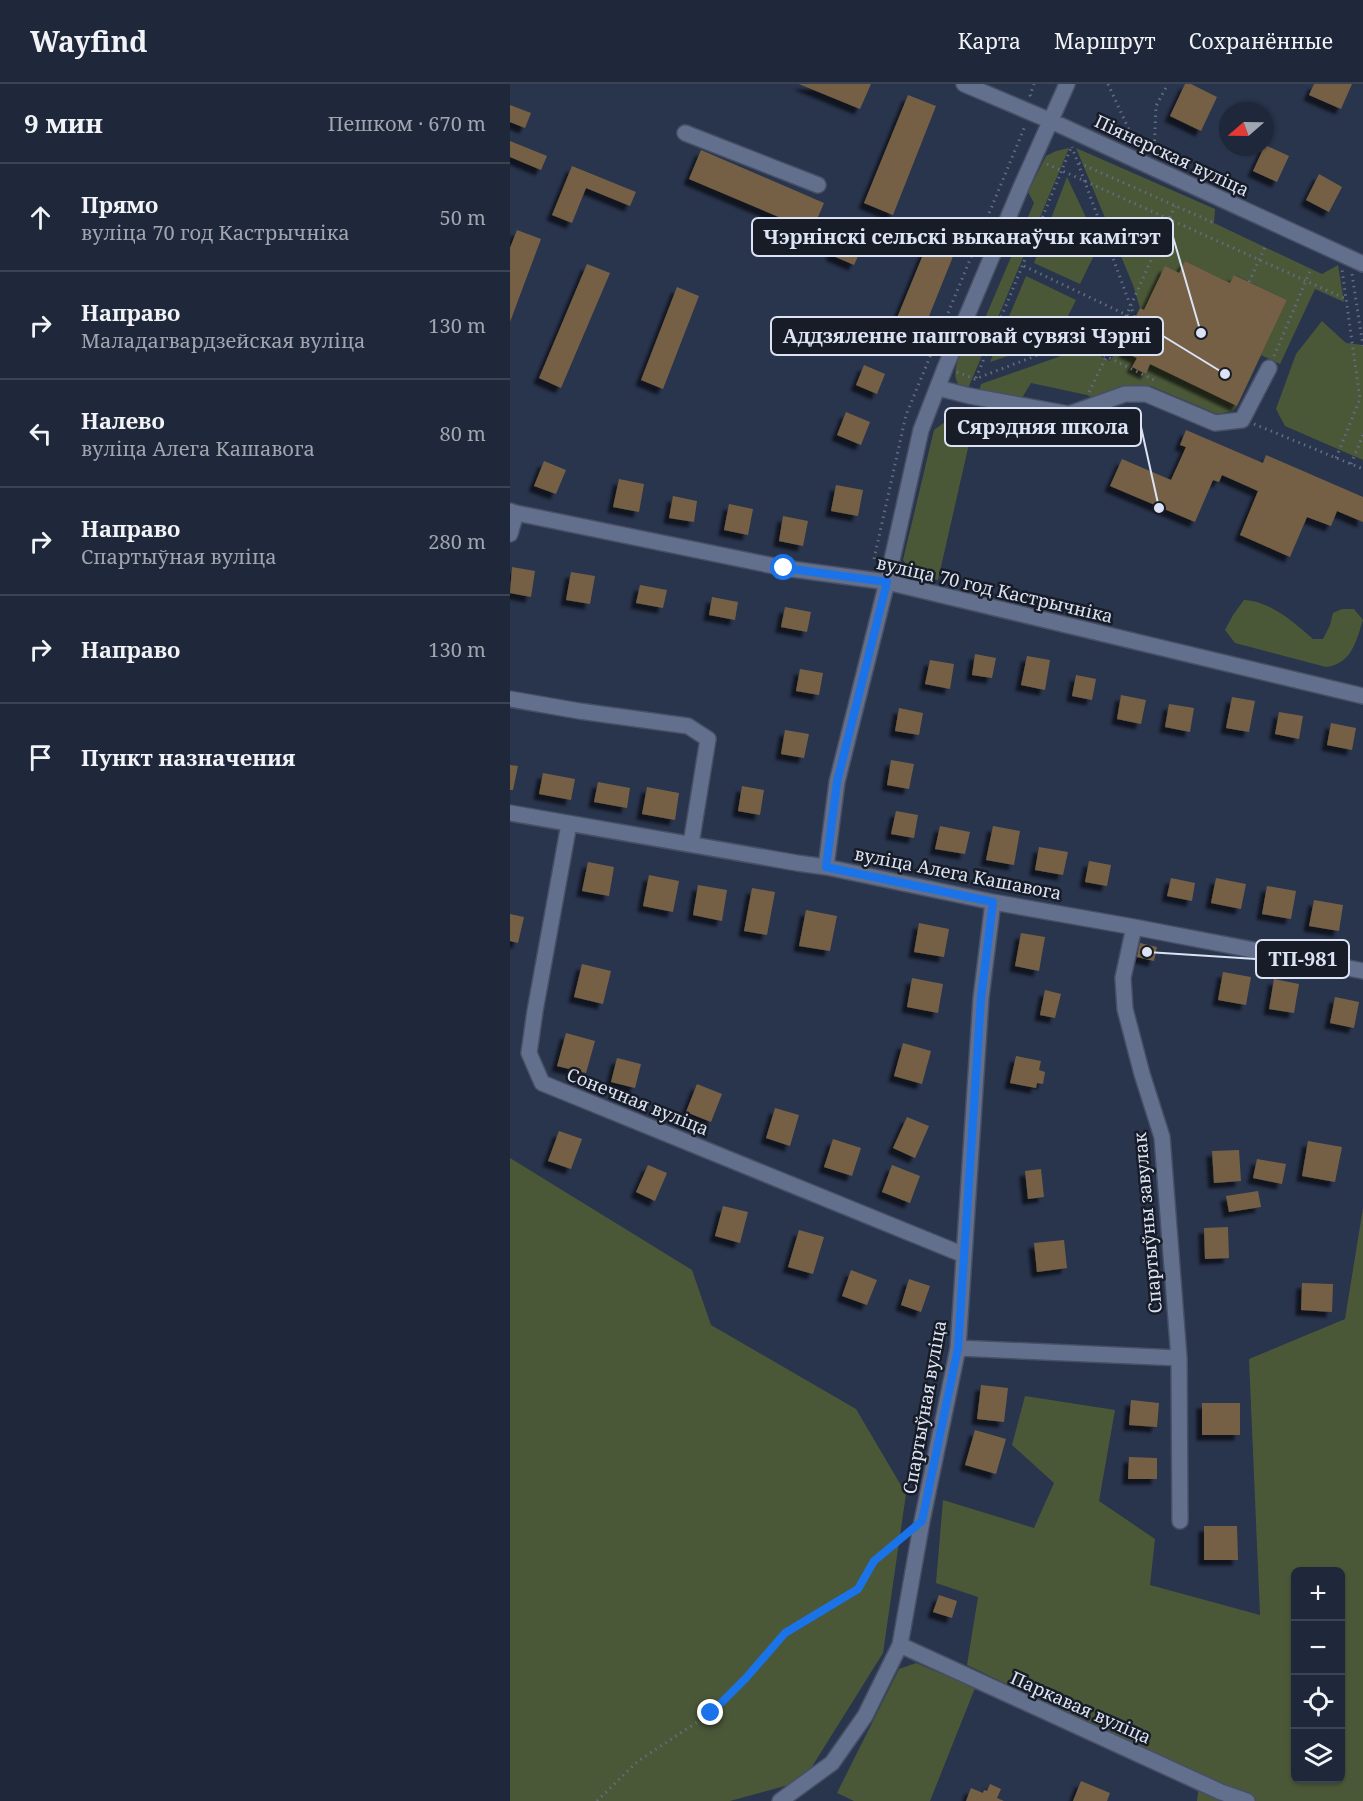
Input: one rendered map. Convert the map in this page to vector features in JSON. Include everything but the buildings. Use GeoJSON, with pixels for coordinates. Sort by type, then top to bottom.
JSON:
{"type":"FeatureCollection","features":[{"type":"Feature","properties":{"kind":"street","name":"Піянерская вуліца"},"geometry":{"type":"LineString","coordinates":[[964,84],[1051,121],[1343,260],[1363,264]]}},
{"type":"Feature","properties":{"kind":"street"},"geometry":{"type":"LineString","coordinates":[[826,867],[837,782],[887,582],[921,430],[945,368],[1067,84]]}},
{"type":"Feature","properties":{"kind":"street"},"geometry":{"type":"LineString","coordinates":[[684,133],[818,185]]}},
{"type":"Feature","properties":{"kind":"street"},"geometry":{"type":"LineString","coordinates":[[938,388],[1069,414],[1125,394],[1146,394],[1215,423],[1242,420],[1269,368]]}},
{"type":"Feature","properties":{"kind":"street"},"geometry":{"type":"LineString","coordinates":[[510,534],[513,512]]}},
{"type":"Feature","properties":{"kind":"street","name":"вуліца 70 год Кастрычніка"},"geometry":{"type":"LineString","coordinates":[[513,512],[784,568],[887,582],[1363,696]]}},
{"type":"Feature","properties":{"kind":"street"},"geometry":{"type":"LineString","coordinates":[[510,699],[688,726],[708,739],[691,844]]}},
{"type":"Feature","properties":{"kind":"street","name":"вуліца Алега Кашавога"},"geometry":{"type":"LineString","coordinates":[[510,813],[826,867],[993,902],[1363,971]]}},
{"type":"Feature","properties":{"kind":"street","name":"Сонечная вуліца"},"geometry":{"type":"LineString","coordinates":[[569,824],[529,1053],[542,1083],[964,1255]]}},
{"type":"Feature","properties":{"kind":"street","name":"Спартыўная вуліца"},"geometry":{"type":"LineString","coordinates":[[782,1800],[832,1763],[865,1716],[900,1646],[922,1521],[958,1348],[981,998],[993,902]]}},
{"type":"Feature","properties":{"kind":"street","name":"Спартыўны завулак"},"geometry":{"type":"LineString","coordinates":[[1134,927],[1122,978],[1125,1009],[1162,1137],[1179,1358],[1180,1521]]}},
{"type":"Feature","properties":{"kind":"street"},"geometry":{"type":"LineString","coordinates":[[958,1348],[1179,1358]]}},
{"type":"Feature","properties":{"kind":"street","name":"Паркавая вуліца"},"geometry":{"type":"LineString","coordinates":[[900,1646],[1221,1792],[1247,1801]]}},
{"type":"Feature","properties":{"kind":"path"},"geometry":{"type":"LineString","coordinates":[[1108,84],[1137,147],[1127,143]]}},
{"type":"Feature","properties":{"kind":"path"},"geometry":{"type":"LineString","coordinates":[[1145,151],[1154,155],[1156,106],[1168,84]]}},
{"type":"Feature","properties":{"kind":"path"},"geometry":{"type":"LineString","coordinates":[[1072,147],[1130,306],[1135,318],[975,379],[1072,147]]}},
{"type":"Feature","properties":{"kind":"path"},"geometry":{"type":"LineString","coordinates":[[1034,158],[1346,299]]}},
{"type":"Feature","properties":{"kind":"path"},"geometry":{"type":"LineString","coordinates":[[1078,162],[1214,223]]}},
{"type":"Feature","properties":{"kind":"path"},"geometry":{"type":"LineString","coordinates":[[1087,395],[1127,314],[1175,206]]}},
{"type":"Feature","properties":{"kind":"path"},"geometry":{"type":"LineString","coordinates":[[1249,282],[1265,247]]}},
{"type":"Feature","properties":{"kind":"path"},"geometry":{"type":"LineString","coordinates":[[1336,458],[1360,399],[1343,260]]}},
{"type":"Feature","properties":{"kind":"path"},"geometry":{"type":"LineString","coordinates":[[1343,260],[1351,270],[1363,346]]}},
{"type":"Feature","properties":{"kind":"path"},"geometry":{"type":"LineString","coordinates":[[1024,266],[1135,318]]}},
{"type":"Feature","properties":{"kind":"path"},"geometry":{"type":"LineString","coordinates":[[1269,368],[1311,269]]}},
{"type":"Feature","properties":{"kind":"path"},"geometry":{"type":"LineString","coordinates":[[1351,464],[1363,435]]}},
{"type":"Feature","properties":{"kind":"path"},"geometry":{"type":"LineString","coordinates":[[597,1801],[638,1761],[711,1713],[746,1678],[785,1633],[858,1589],[874,1561],[922,1521]]}},
{"type":"Feature","properties":{"kind":"green space"},"geometry":{"type":"Polygon","coordinates":[[[1069,148],[967,391],[956,381],[958,359],[967,338],[977,337],[1034,203],[1028,192],[1046,156],[1069,148]]]}},
{"type":"Feature","properties":{"kind":"green space"},"geometry":{"type":"Polygon","coordinates":[[[1076,148],[1215,209],[1214,223],[1322,274],[1338,265],[1344,302],[1315,289],[1280,364],[1261,355],[1287,300],[1235,275],[1230,283],[1185,261],[1179,273],[1144,310],[1140,308],[1133,285],[1076,148]]]}},
{"type":"Feature","properties":{"kind":"green space"},"geometry":{"type":"Polygon","coordinates":[[[1067,177],[1099,245],[1080,284],[1034,263],[1067,177]]]}},
{"type":"Feature","properties":{"kind":"green space"},"geometry":{"type":"Polygon","coordinates":[[[1026,276],[1076,300],[1056,340],[990,362],[1026,276]]]}},
{"type":"Feature","properties":{"kind":"green space"},"geometry":{"type":"Polygon","coordinates":[[[1322,321],[1346,343],[1363,345],[1363,460],[1285,426],[1276,409],[1296,354],[1322,321]]]}},
{"type":"Feature","properties":{"kind":"green space"},"geometry":{"type":"Polygon","coordinates":[[[1129,332],[1133,334],[1137,358],[1132,368],[1146,374],[1150,364],[1237,406],[1233,411],[1217,414],[1151,386],[1129,386],[1099,401],[1087,395],[1031,383],[1020,401],[979,392],[981,384],[1084,348],[1110,361],[1129,332]]]}},
{"type":"Feature","properties":{"kind":"green space"},"geometry":{"type":"Polygon","coordinates":[[[976,413],[938,580],[914,574],[903,560],[934,430],[953,416],[976,413]]]}},
{"type":"Feature","properties":{"kind":"green space"},"geometry":{"type":"Polygon","coordinates":[[[1244,600],[1272,608],[1290,619],[1313,639],[1323,639],[1333,613],[1342,609],[1354,609],[1363,620],[1352,650],[1342,661],[1326,667],[1235,643],[1225,630],[1244,600]]]}},
{"type":"Feature","properties":{"kind":"green space"},"geometry":{"type":"Polygon","coordinates":[[[510,1158],[692,1270],[711,1325],[856,1409],[906,1494],[883,1653],[803,1781],[730,1801],[510,1801],[510,1158]]]}},
{"type":"Feature","properties":{"kind":"green space"},"geometry":{"type":"Polygon","coordinates":[[[1363,1208],[1363,1801],[1197,1801],[1200,1777],[967,1665],[978,1597],[936,1583],[943,1500],[1034,1528],[1054,1483],[1012,1445],[1025,1396],[1115,1410],[1099,1501],[1155,1539],[1150,1585],[1260,1615],[1249,1359],[1345,1319],[1363,1208]]]}},
{"type":"Feature","properties":{"kind":"green space"},"geometry":{"type":"Polygon","coordinates":[[[916,1663],[975,1688],[930,1801],[854,1801],[837,1793],[899,1669],[916,1663]]]}},
{"type":"Feature","properties":{"kind":"place","name":"Чэрнінскі сельскі выканаўчы камітэт"},"geometry":{"type":"Point","coordinates":[1201,333]}},
{"type":"Feature","properties":{"kind":"place","name":"Аддзяленне паштовай сувязі Чэрні"},"geometry":{"type":"Point","coordinates":[1225,374]}},
{"type":"Feature","properties":{"kind":"place","name":"Сярэдняя школа"},"geometry":{"type":"Point","coordinates":[1159,508]}},
{"type":"Feature","properties":{"kind":"place","name":"ТП-981"},"geometry":{"type":"Point","coordinates":[1147,952]}},
{"type":"Feature","properties":{"kind":"route"},"geometry":{"type":"LineString","coordinates":[[711,1713],[746,1678],[785,1633],[858,1589],[874,1561],[922,1521],[958,1348],[981,998],[993,902],[826,867],[837,782],[887,582],[784,568]]}}]}
